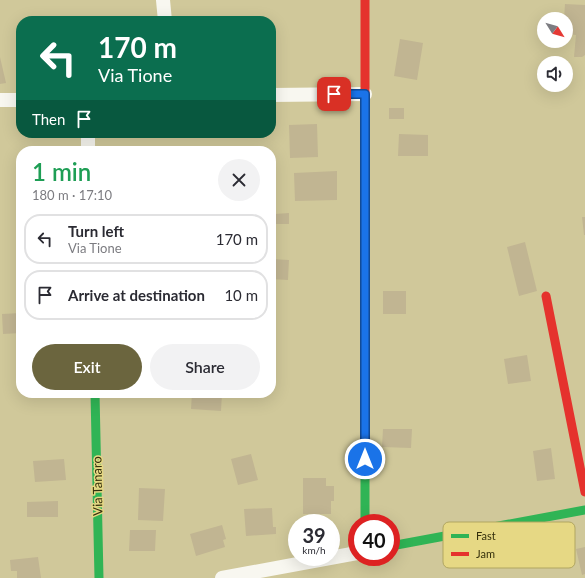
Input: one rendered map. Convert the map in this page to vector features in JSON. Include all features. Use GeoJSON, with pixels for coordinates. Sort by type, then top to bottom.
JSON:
{"type":"FeatureCollection","features":[{"type":"Feature","properties":{"kind":"street"},"geometry":{"type":"LineString","coordinates":[[163,0],[165,16]]}},
{"type":"Feature","properties":{"kind":"street"},"geometry":{"type":"LineString","coordinates":[[364,0],[365,514]]}},
{"type":"Feature","properties":{"kind":"street"},"geometry":{"type":"LineString","coordinates":[[276,95],[365,94]]}},
{"type":"Feature","properties":{"kind":"street"},"geometry":{"type":"LineString","coordinates":[[0,100],[16,100]]}},
{"type":"Feature","properties":{"kind":"street"},"geometry":{"type":"LineString","coordinates":[[546,296],[585,492]]}},
{"type":"Feature","properties":{"kind":"street","name":"Via Tanaro"},"geometry":{"type":"LineString","coordinates":[[95,398],[99,578]]}},
{"type":"Feature","properties":{"kind":"street"},"geometry":{"type":"LineString","coordinates":[[520,522],[585,510]]}},
{"type":"Feature","properties":{"kind":"street"},"geometry":{"type":"LineString","coordinates":[[400,544],[443,536]]}},
{"type":"Feature","properties":{"kind":"street"},"geometry":{"type":"LineString","coordinates":[[222,578],[348,555]]}},
{"type":"Feature","properties":{"kind":"building"},"geometry":{"type":"Polygon","coordinates":[[[565,4],[585,5],[585,55],[582,57],[574,57],[576,35],[573,35],[573,12],[564,12],[565,4]]]}},
{"type":"Feature","properties":{"kind":"building"},"geometry":{"type":"Polygon","coordinates":[[[400,39],[423,43],[417,80],[394,76],[400,39]]]}},
{"type":"Feature","properties":{"kind":"building"},"geometry":{"type":"Polygon","coordinates":[[[0,57],[6,83],[0,84],[0,57]]]}},
{"type":"Feature","properties":{"kind":"building"},"geometry":{"type":"Polygon","coordinates":[[[389,108],[404,108],[404,119],[389,119],[389,108]]]}},
{"type":"Feature","properties":{"kind":"building"},"geometry":{"type":"Polygon","coordinates":[[[317,124],[318,157],[290,158],[289,125],[317,124]]]}},
{"type":"Feature","properties":{"kind":"building"},"geometry":{"type":"Polygon","coordinates":[[[399,134],[428,135],[428,156],[398,156],[399,134]]]}},
{"type":"Feature","properties":{"kind":"building"},"geometry":{"type":"Polygon","coordinates":[[[337,171],[337,200],[295,201],[294,173],[337,171]]]}},
{"type":"Feature","properties":{"kind":"building"},"geometry":{"type":"Polygon","coordinates":[[[289,213],[289,224],[276,224],[276,214],[289,213]]]}},
{"type":"Feature","properties":{"kind":"building"},"geometry":{"type":"Polygon","coordinates":[[[582,217],[585,217],[585,235],[584,235],[582,217]]]}},
{"type":"Feature","properties":{"kind":"building"},"geometry":{"type":"Polygon","coordinates":[[[525,242],[537,291],[519,296],[507,247],[525,242]]]}},
{"type":"Feature","properties":{"kind":"building"},"geometry":{"type":"Polygon","coordinates":[[[276,259],[289,260],[288,280],[276,279],[276,259]]]}},
{"type":"Feature","properties":{"kind":"building"},"geometry":{"type":"Polygon","coordinates":[[[383,291],[406,291],[406,314],[383,314],[383,291]]]}},
{"type":"Feature","properties":{"kind":"building"},"geometry":{"type":"Polygon","coordinates":[[[16,313],[16,333],[3,334],[2,314],[16,313]]]}},
{"type":"Feature","properties":{"kind":"building"},"geometry":{"type":"Polygon","coordinates":[[[527,355],[531,381],[508,384],[504,359],[527,355]]]}},
{"type":"Feature","properties":{"kind":"building"},"geometry":{"type":"Polygon","coordinates":[[[192,398],[222,398],[221,411],[191,409],[192,398]]]}},
{"type":"Feature","properties":{"kind":"building"},"geometry":{"type":"Polygon","coordinates":[[[383,429],[412,429],[411,448],[382,447],[383,429]]]}},
{"type":"Feature","properties":{"kind":"building"},"geometry":{"type":"Polygon","coordinates":[[[551,448],[555,479],[537,481],[533,451],[551,448]]]}},
{"type":"Feature","properties":{"kind":"building"},"geometry":{"type":"Polygon","coordinates":[[[251,454],[258,480],[238,485],[231,459],[251,454]]]}},
{"type":"Feature","properties":{"kind":"building"},"geometry":{"type":"Polygon","coordinates":[[[64,459],[66,480],[35,482],[33,461],[64,459]]]}},
{"type":"Feature","properties":{"kind":"building"},"geometry":{"type":"Polygon","coordinates":[[[303,478],[326,478],[326,486],[334,486],[334,501],[331,501],[331,514],[303,514],[303,478]]]}},
{"type":"Feature","properties":{"kind":"building"},"geometry":{"type":"Polygon","coordinates":[[[139,488],[165,489],[163,521],[138,520],[139,488]]]}},
{"type":"Feature","properties":{"kind":"building"},"geometry":{"type":"Polygon","coordinates":[[[58,501],[58,517],[27,517],[27,502],[58,501]]]}},
{"type":"Feature","properties":{"kind":"building"},"geometry":{"type":"Polygon","coordinates":[[[272,508],[273,527],[276,527],[276,534],[246,536],[244,509],[272,508]]]}},
{"type":"Feature","properties":{"kind":"building"},"geometry":{"type":"Polygon","coordinates":[[[222,525],[226,539],[223,540],[225,547],[196,556],[190,534],[222,525]]]}},
{"type":"Feature","properties":{"kind":"building"},"geometry":{"type":"Polygon","coordinates":[[[130,530],[156,530],[155,551],[129,551],[130,530]]]}},
{"type":"Feature","properties":{"kind":"building"},"geometry":{"type":"Polygon","coordinates":[[[585,547],[585,574],[582,575],[576,549],[585,547]]]}},
{"type":"Feature","properties":{"kind":"building"},"geometry":{"type":"Polygon","coordinates":[[[38,557],[41,578],[17,578],[17,571],[11,571],[10,560],[38,557]]]}},
{"type":"Feature","properties":{"kind":"traffic: fast"},"geometry":{"type":"LineString","coordinates":[[365,178],[365,514]]}},
{"type":"Feature","properties":{"kind":"traffic: fast"},"geometry":{"type":"LineString","coordinates":[[95,398],[99,578]]}},
{"type":"Feature","properties":{"kind":"traffic: fast"},"geometry":{"type":"LineString","coordinates":[[520,522],[585,510]]}},
{"type":"Feature","properties":{"kind":"traffic: fast"},"geometry":{"type":"LineString","coordinates":[[400,544],[443,536]]}},
{"type":"Feature","properties":{"kind":"traffic: jam"},"geometry":{"type":"LineString","coordinates":[[365,0],[365,178]]}},
{"type":"Feature","properties":{"kind":"traffic: jam"},"geometry":{"type":"LineString","coordinates":[[546,296],[585,492]]}},
{"type":"Feature","properties":{"kind":"route"},"geometry":{"type":"LineString","coordinates":[[334,94],[365,94],[365,459]]}}]}
